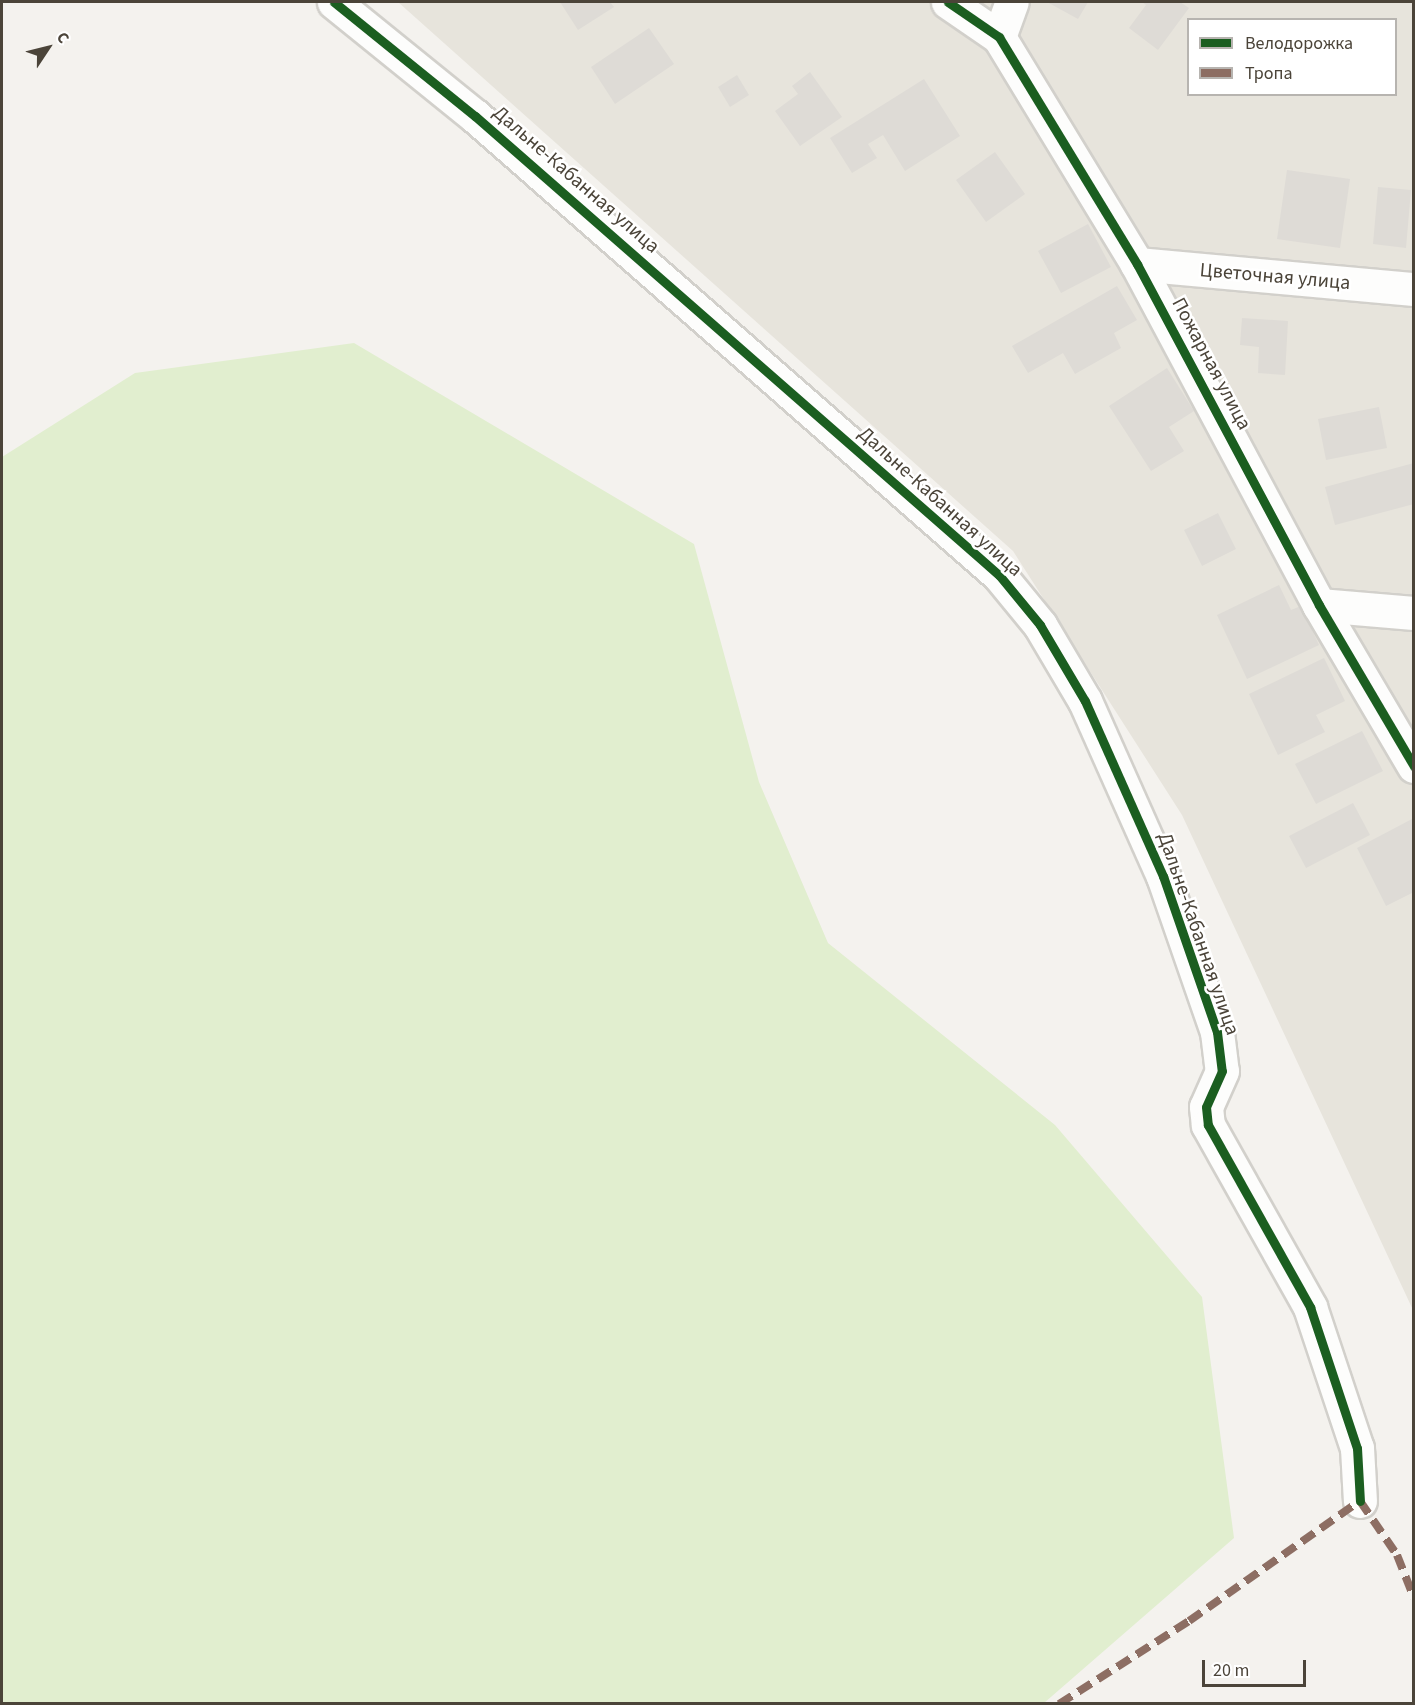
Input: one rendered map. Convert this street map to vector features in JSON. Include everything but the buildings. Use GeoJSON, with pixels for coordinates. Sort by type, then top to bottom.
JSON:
{"type":"FeatureCollection","features":[{"type":"Feature","properties":{"kind":"street","name":"Дальне-Кабанная улица"},"geometry":{"type":"LineString","coordinates":[[334,2],[475,116],[990,567],[1040,625],[1085,700],[1163,876],[1217,1032],[1222,1071],[1206,1107],[1208,1125],[1310,1307],[1357,1448],[1360,1502]]}},
{"type":"Feature","properties":{"kind":"street","name":"Пожарная улица"},"geometry":{"type":"LineString","coordinates":[[948,2],[999,37],[1137,264],[1319,605],[1413,766]]}},
{"type":"Feature","properties":{"kind":"street"},"geometry":{"type":"LineString","coordinates":[[999,37],[1012,2]]}},
{"type":"Feature","properties":{"kind":"street","name":"Цветочная улица"},"geometry":{"type":"LineString","coordinates":[[1137,264],[1413,289]]}},
{"type":"Feature","properties":{"kind":"street"},"geometry":{"type":"LineString","coordinates":[[1319,605],[1413,613]]}},
{"type":"Feature","properties":{"kind":"shaded area"},"geometry":{"type":"Polygon","coordinates":[[[398,2],[1413,2],[1413,1310],[1182,815],[1013,551],[398,2]]]}},
{"type":"Feature","properties":{"kind":"green space"},"geometry":{"type":"Polygon","coordinates":[[[354,343],[694,544],[759,782],[828,943],[1055,1125],[1202,1297],[1234,1538],[1044,1703],[2,1703],[2,457],[135,373],[354,343]]]}},
{"type":"Feature","properties":{"kind":"marked path"},"geometry":{"type":"LineString","coordinates":[[1059,1704],[1189,1621],[1360,1501],[1397,1555],[1414,1598]]}},
{"type":"Feature","properties":{"kind":"cycle path"},"geometry":{"type":"LineString","coordinates":[[334,2],[475,116],[999,575],[1040,625],[1085,701],[1163,876],[1217,1032],[1222,1071],[1206,1107],[1208,1125],[1310,1307],[1357,1448],[1360,1501]]}},
{"type":"Feature","properties":{"kind":"cycle path"},"geometry":{"type":"LineString","coordinates":[[948,2],[999,37],[1137,264],[1319,605],[1414,766]]}}]}
